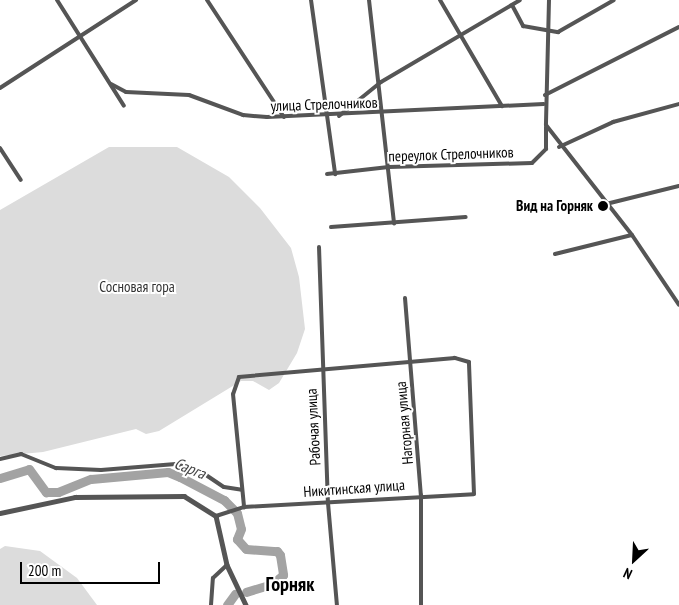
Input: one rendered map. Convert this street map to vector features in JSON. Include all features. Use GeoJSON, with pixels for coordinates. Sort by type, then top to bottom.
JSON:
{"type":"FeatureCollection","features":[{"type":"Feature","properties":{"kind":"street"},"geometry":{"type":"LineString","coordinates":[[57,0],[82,35],[124,106]]}},
{"type":"Feature","properties":{"kind":"street"},"geometry":{"type":"LineString","coordinates":[[0,88],[136,0]]}},
{"type":"Feature","properties":{"kind":"street"},"geometry":{"type":"LineString","coordinates":[[207,0],[284,117]]}},
{"type":"Feature","properties":{"kind":"street"},"geometry":{"type":"LineString","coordinates":[[310,0],[329,116],[335,174]]}},
{"type":"Feature","properties":{"kind":"street"},"geometry":{"type":"LineString","coordinates":[[369,0],[385,113],[394,224]]}},
{"type":"Feature","properties":{"kind":"street"},"geometry":{"type":"LineString","coordinates":[[440,0],[502,106]]}},
{"type":"Feature","properties":{"kind":"street"},"geometry":{"type":"LineString","coordinates":[[339,116],[380,82],[520,0]]}},
{"type":"Feature","properties":{"kind":"street","name":"переулок Стрелочников"},"geometry":{"type":"LineString","coordinates":[[327,174],[389,167],[532,163],[546,149],[544,104],[549,0]]}},
{"type":"Feature","properties":{"kind":"street"},"geometry":{"type":"LineString","coordinates":[[512,5],[523,26],[558,32],[614,0]]}},
{"type":"Feature","properties":{"kind":"street"},"geometry":{"type":"LineString","coordinates":[[545,96],[679,27]]}},
{"type":"Feature","properties":{"kind":"street","name":"улица Стрелочников"},"geometry":{"type":"LineString","coordinates":[[111,84],[126,92],[189,95],[243,115],[284,117],[339,116],[544,104]]}},
{"type":"Feature","properties":{"kind":"street"},"geometry":{"type":"LineString","coordinates":[[558,147],[613,122],[679,104]]}},
{"type":"Feature","properties":{"kind":"street"},"geometry":{"type":"LineString","coordinates":[[546,125],[558,147],[632,235],[679,306]]}},
{"type":"Feature","properties":{"kind":"street"},"geometry":{"type":"LineString","coordinates":[[0,148],[21,180]]}},
{"type":"Feature","properties":{"kind":"street"},"geometry":{"type":"LineString","coordinates":[[606,204],[679,186]]}},
{"type":"Feature","properties":{"kind":"street"},"geometry":{"type":"LineString","coordinates":[[331,227],[466,218]]}},
{"type":"Feature","properties":{"kind":"street"},"geometry":{"type":"LineString","coordinates":[[555,254],[632,235]]}},
{"type":"Feature","properties":{"kind":"street","name":"Рабочая улица"},"geometry":{"type":"LineString","coordinates":[[319,247],[328,503],[337,605]]}},
{"type":"Feature","properties":{"kind":"street","name":"Нагорная улица"},"geometry":{"type":"LineString","coordinates":[[405,298],[421,495],[421,605]]}},
{"type":"Feature","properties":{"kind":"street","name":"Никитинская улица"},"geometry":{"type":"LineString","coordinates":[[216,516],[244,507],[328,503],[421,495],[474,494],[469,362],[455,358],[410,362]]}},
{"type":"Feature","properties":{"kind":"street"},"geometry":{"type":"LineString","coordinates":[[244,507],[233,394],[239,377],[252,373],[322,371],[410,362]]}},
{"type":"Feature","properties":{"kind":"street"},"geometry":{"type":"LineString","coordinates":[[0,459],[21,454],[56,468],[176,464],[203,473],[224,487],[242,490]]}},
{"type":"Feature","properties":{"kind":"street"},"geometry":{"type":"LineString","coordinates":[[0,513],[75,497],[184,496],[216,516],[228,565],[246,605]]}},
{"type":"Feature","properties":{"kind":"street"},"geometry":{"type":"LineString","coordinates":[[211,605],[213,578],[228,565]]}},
{"type":"Feature","properties":{"kind":"green space","name":"Сосновая гора"},"geometry":{"type":"Polygon","coordinates":[[[109,147],[177,147],[229,177],[260,208],[291,248],[299,277],[305,329],[297,353],[279,383],[269,390],[253,381],[241,381],[159,431],[146,434],[136,429],[43,452],[0,456],[0,210],[109,147]]]}},
{"type":"Feature","properties":{"kind":"green space"},"geometry":{"type":"Polygon","coordinates":[[[5,546],[40,551],[77,578],[97,605],[0,605],[0,549],[5,546]]]}},
{"type":"Feature","properties":{"kind":"waterway","name":"Сарга"},"geometry":{"type":"LineString","coordinates":[[0,478],[29,469],[46,492],[58,492],[91,479],[168,472],[180,477],[224,500],[237,513],[241,529],[237,539],[246,549],[277,551],[280,555],[283,575],[272,584],[246,592]]}},
{"type":"Feature","properties":{"kind":"waterway","name":"Сарга"},"geometry":{"type":"LineString","coordinates":[[227,605],[235,594]]}},
{"type":"Feature","properties":{"kind":"place","name":"Вид на Горняк"},"geometry":{"type":"Point","coordinates":[603,206]}},
{"type":"Feature","properties":{"kind":"district","name":"Горняк"},"geometry":{"type":"Point","coordinates":[290,584]}}]}
